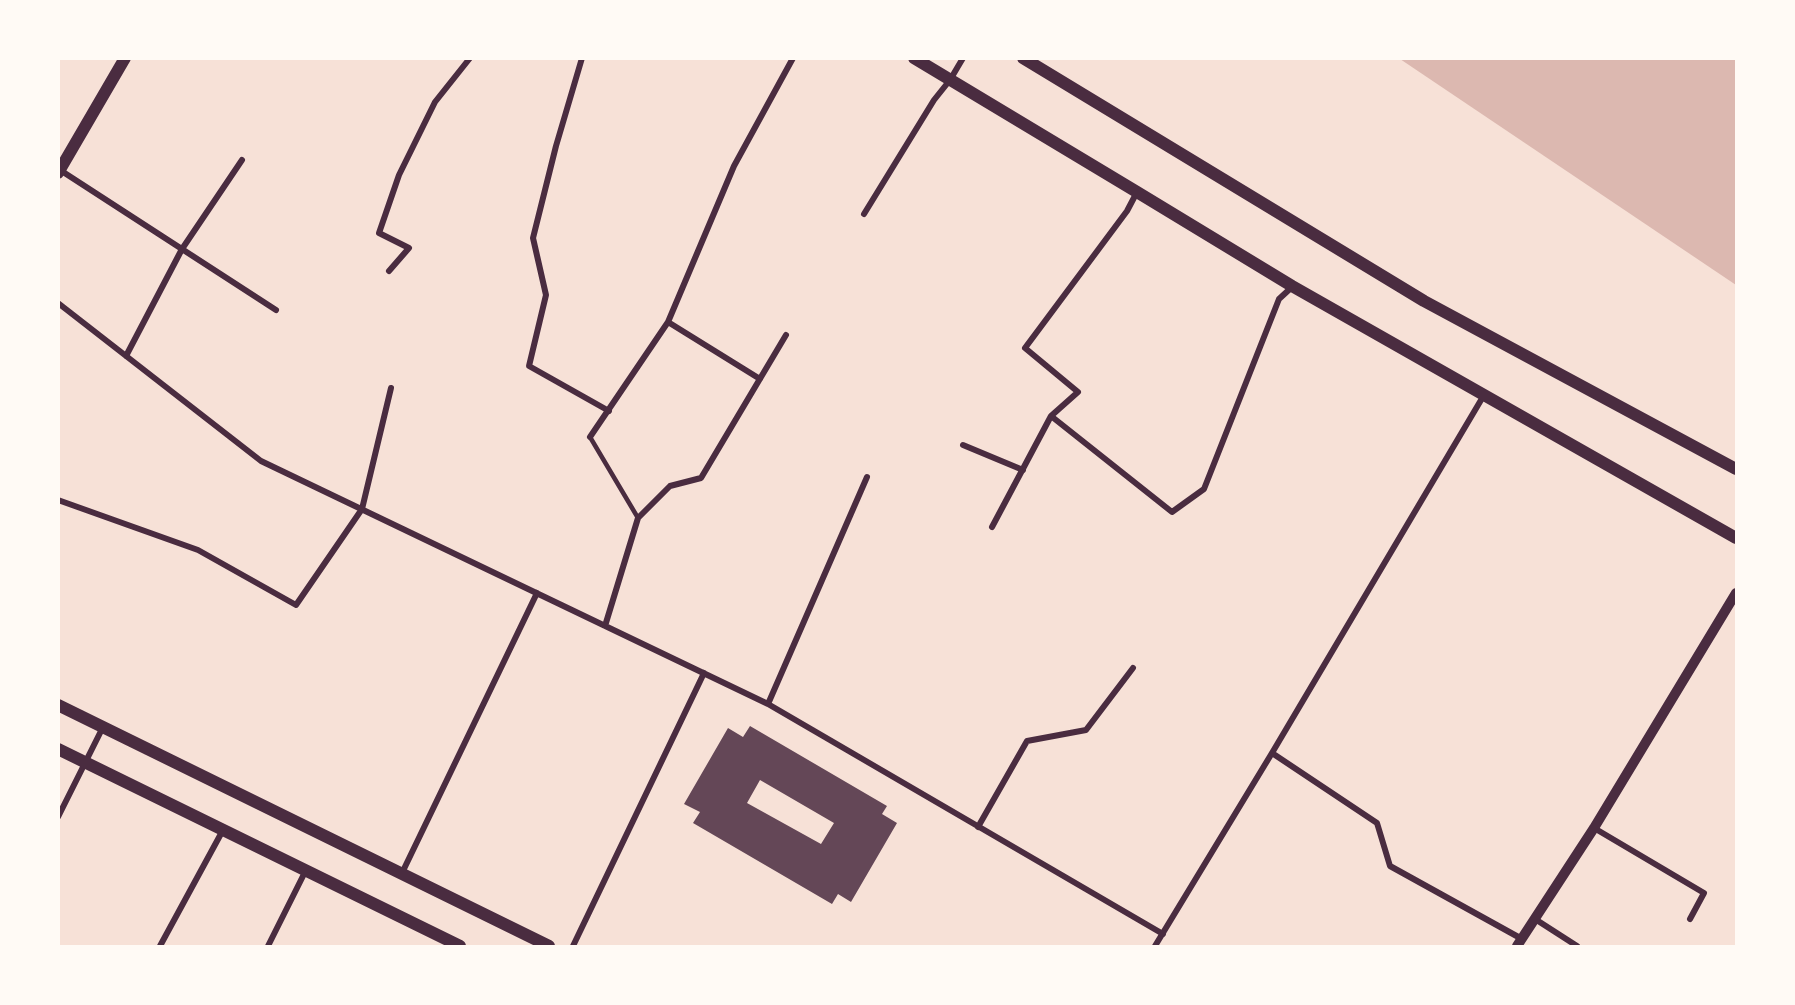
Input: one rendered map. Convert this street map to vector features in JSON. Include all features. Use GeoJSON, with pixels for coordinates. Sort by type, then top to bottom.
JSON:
{"type":"FeatureCollection","features":[{"type":"Feature","properties":{"kind":"main road"},"geometry":{"type":"LineString","coordinates":[[59,172],[125,58]]}},
{"type":"Feature","properties":{"kind":"main road"},"geometry":{"type":"LineString","coordinates":[[914,58],[1292,286],[1737,538]]}},
{"type":"Feature","properties":{"kind":"main road"},"geometry":{"type":"LineString","coordinates":[[1023,58],[1424,301],[1737,469]]}},
{"type":"Feature","properties":{"kind":"main road"},"geometry":{"type":"LineString","coordinates":[[58,705],[549,946]]}},
{"type":"Feature","properties":{"kind":"main road"},"geometry":{"type":"LineString","coordinates":[[58,749],[460,946]]}},
{"type":"Feature","properties":{"kind":"street"},"geometry":{"type":"LineString","coordinates":[[389,271],[409,249],[379,232],[399,175],[435,102],[470,58]]}},
{"type":"Feature","properties":{"kind":"street"},"geometry":{"type":"LineString","coordinates":[[582,58],[556,146],[533,238],[546,295],[529,366],[609,411]]}},
{"type":"Feature","properties":{"kind":"street"},"geometry":{"type":"LineString","coordinates":[[590,437],[668,322],[734,166],[793,58]]}},
{"type":"Feature","properties":{"kind":"street"},"geometry":{"type":"LineString","coordinates":[[864,214],[934,100],[950,80],[963,58]]}},
{"type":"Feature","properties":{"kind":"street"},"geometry":{"type":"LineString","coordinates":[[126,356],[182,249],[242,160]]}},
{"type":"Feature","properties":{"kind":"street"},"geometry":{"type":"LineString","coordinates":[[59,172],[276,310]]}},
{"type":"Feature","properties":{"kind":"street"},"geometry":{"type":"LineString","coordinates":[[992,527],[1051,416],[1078,392],[1025,348],[1127,211],[1137,192]]}},
{"type":"Feature","properties":{"kind":"street"},"geometry":{"type":"LineString","coordinates":[[1051,416],[1172,512],[1204,489],[1278,299],[1292,286]]}},
{"type":"Feature","properties":{"kind":"street"},"geometry":{"type":"LineString","coordinates":[[58,303],[261,461],[768,704],[1163,934]]}},
{"type":"Feature","properties":{"kind":"street"},"geometry":{"type":"LineString","coordinates":[[668,322],[760,379]]}},
{"type":"Feature","properties":{"kind":"street"},"geometry":{"type":"LineString","coordinates":[[605,626],[638,518],[670,486],[701,478],[786,334]]}},
{"type":"Feature","properties":{"kind":"street"},"geometry":{"type":"LineString","coordinates":[[58,500],[198,550],[296,605],[362,509],[391,388]]}},
{"type":"Feature","properties":{"kind":"street"},"geometry":{"type":"LineString","coordinates":[[1155,946],[1484,396]]}},
{"type":"Feature","properties":{"kind":"street"},"geometry":{"type":"LineString","coordinates":[[963,445],[1023,470]]}},
{"type":"Feature","properties":{"kind":"street"},"geometry":{"type":"LineString","coordinates":[[768,704],[867,477]]}},
{"type":"Feature","properties":{"kind":"street"},"geometry":{"type":"LineString","coordinates":[[402,874],[537,593]]}},
{"type":"Feature","properties":{"kind":"street"},"geometry":{"type":"LineString","coordinates":[[1272,753],[1377,823],[1390,866],[1519,943],[1594,828],[1737,593]]}},
{"type":"Feature","properties":{"kind":"street"},"geometry":{"type":"LineString","coordinates":[[978,827],[1027,741],[1086,730],[1133,668]]}},
{"type":"Feature","properties":{"kind":"street"},"geometry":{"type":"LineString","coordinates":[[573,946],[704,673]]}},
{"type":"Feature","properties":{"kind":"street"},"geometry":{"type":"LineString","coordinates":[[58,817],[103,727]]}},
{"type":"Feature","properties":{"kind":"street"},"geometry":{"type":"LineString","coordinates":[[1594,828],[1704,892],[1690,920]]}},
{"type":"Feature","properties":{"kind":"street"},"geometry":{"type":"LineString","coordinates":[[160,946],[223,830]]}},
{"type":"Feature","properties":{"kind":"street"},"geometry":{"type":"LineString","coordinates":[[268,946],[306,870]]}},
{"type":"Feature","properties":{"kind":"street"},"geometry":{"type":"LineString","coordinates":[[1535,919],[1577,946]]}},
{"type":"Feature","properties":{"kind":"lane"},"geometry":{"type":"LineString","coordinates":[[590,437],[638,518]]}},
{"type":"Feature","properties":{"kind":"shaded area"},"geometry":{"type":"Polygon","coordinates":[[[1400,59],[1736,59],[1736,285],[1400,59]]]}},
{"type":"Feature","properties":{"kind":"building"},"geometry":{"type":"Polygon","coordinates":[[[750,726],[887,806],[882,814],[897,823],[851,902],[838,894],[832,904],[693,823],[700,812],[684,804],[728,728],[743,737],[750,726]],[[760,780],[747,803],[821,844],[834,823],[760,780]]]}}]}
